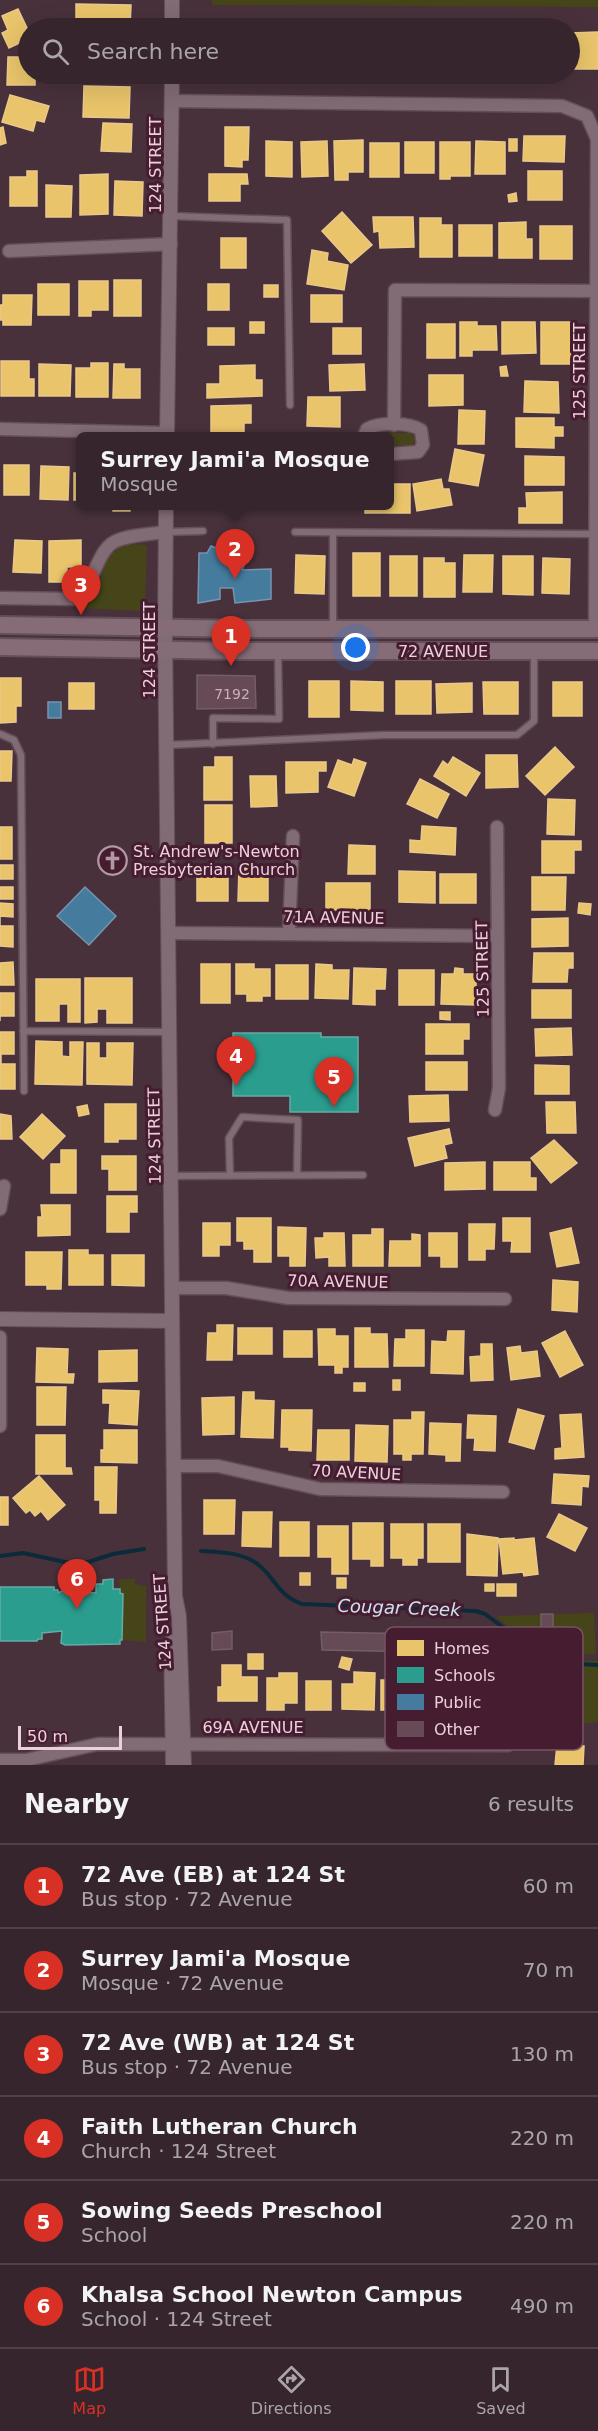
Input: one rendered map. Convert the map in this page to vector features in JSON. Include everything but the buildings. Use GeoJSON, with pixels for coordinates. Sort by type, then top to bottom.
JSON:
{"type":"FeatureCollection","features":[{"type":"Feature","properties":{"kind":"main road","name":"72 AVENUE"},"geometry":{"type":"LineString","coordinates":[[0,625],[165,628],[597,629]]}},
{"type":"Feature","properties":{"kind":"main road","name":"72 AVENUE"},"geometry":{"type":"LineString","coordinates":[[0,647],[278,651],[598,651]]}},
{"type":"Feature","properties":{"kind":"street"},"geometry":{"type":"LineString","coordinates":[[172,0],[172,18]]}},
{"type":"Feature","properties":{"kind":"street","name":"124 STREET"},"geometry":{"type":"LineString","coordinates":[[167,432],[172,84]]}},
{"type":"Feature","properties":{"kind":"street","name":"125 STREET"},"geometry":{"type":"LineString","coordinates":[[172,101],[562,106],[587,116],[597,139],[595,534],[597,629]]}},
{"type":"Feature","properties":{"kind":"street"},"geometry":{"type":"LineString","coordinates":[[9,251],[171,244]]}},
{"type":"Feature","properties":{"kind":"street"},"geometry":{"type":"LineString","coordinates":[[394,425],[394,290],[596,291]]}},
{"type":"Feature","properties":{"kind":"street"},"geometry":{"type":"LineString","coordinates":[[366,432],[374,425],[416,427],[423,435],[423,445],[418,452],[394,454]]}},
{"type":"Feature","properties":{"kind":"street"},"geometry":{"type":"LineString","coordinates":[[0,429],[84,432]]}},
{"type":"Feature","properties":{"kind":"street","name":"124 STREET"},"geometry":{"type":"LineString","coordinates":[[166,510],[165,628],[173,1466],[175,1596],[179,1616],[178,1743],[184,1765]]}},
{"type":"Feature","properties":{"kind":"street"},"geometry":{"type":"LineString","coordinates":[[0,598],[74,599],[83,594],[108,546],[116,541],[166,532]]}},
{"type":"Feature","properties":{"kind":"street","name":"125 STREET"},"geometry":{"type":"LineString","coordinates":[[495,1110],[500,1088],[497,827]]}},
{"type":"Feature","properties":{"kind":"street"},"geometry":{"type":"LineString","coordinates":[[289,933],[293,836]]}},
{"type":"Feature","properties":{"kind":"street","name":"71A AVENUE"},"geometry":{"type":"LineString","coordinates":[[169,933],[498,936]]}},
{"type":"Feature","properties":{"kind":"street"},"geometry":{"type":"LineString","coordinates":[[0,1209],[4,1186]]}},
{"type":"Feature","properties":{"kind":"street","name":"70A AVENUE"},"geometry":{"type":"LineString","coordinates":[[172,1288],[226,1288],[288,1298],[505,1299]]}},
{"type":"Feature","properties":{"kind":"street"},"geometry":{"type":"LineString","coordinates":[[0,1319],[172,1321]]}},
{"type":"Feature","properties":{"kind":"street"},"geometry":{"type":"LineString","coordinates":[[0,1337],[0,1426]]}},
{"type":"Feature","properties":{"kind":"street","name":"70 AVENUE"},"geometry":{"type":"LineString","coordinates":[[173,1466],[218,1466],[320,1490],[503,1492]]}},
{"type":"Feature","properties":{"kind":"street"},"geometry":{"type":"LineString","coordinates":[[173,1765],[178,1743]]}},
{"type":"Feature","properties":{"kind":"street","name":"69A AVENUE"},"geometry":{"type":"LineString","coordinates":[[0,1760],[26,1760],[98,1744],[385,1744]]}},
{"type":"Feature","properties":{"kind":"lane"},"geometry":{"type":"LineString","coordinates":[[171,216],[287,220],[290,405]]}},
{"type":"Feature","properties":{"kind":"lane"},"geometry":{"type":"LineString","coordinates":[[166,532],[203,531]]}},
{"type":"Feature","properties":{"kind":"lane"},"geometry":{"type":"LineString","coordinates":[[295,532],[595,534]]}},
{"type":"Feature","properties":{"kind":"lane"},"geometry":{"type":"LineString","coordinates":[[333,533],[333,629]]}},
{"type":"Feature","properties":{"kind":"lane"},"geometry":{"type":"LineString","coordinates":[[213,744],[213,718],[279,719],[278,651]]}},
{"type":"Feature","properties":{"kind":"lane"},"geometry":{"type":"LineString","coordinates":[[167,745],[384,735],[517,735],[534,721],[534,651]]}},
{"type":"Feature","properties":{"kind":"lane"},"geometry":{"type":"LineString","coordinates":[[0,734],[14,740],[21,755],[24,1091]]}},
{"type":"Feature","properties":{"kind":"lane"},"geometry":{"type":"LineString","coordinates":[[23,1031],[170,1032]]}},
{"type":"Feature","properties":{"kind":"lane"},"geometry":{"type":"LineString","coordinates":[[230,1175],[229,1138],[242,1117],[297,1120],[297,1175]]}},
{"type":"Feature","properties":{"kind":"lane"},"geometry":{"type":"LineString","coordinates":[[171,1176],[363,1175]]}},
{"type":"Feature","properties":{"kind":"shaded area"},"geometry":{"type":"Polygon","coordinates":[[[212,0],[598,0],[598,7],[212,5],[212,0]]]}},
{"type":"Feature","properties":{"kind":"shaded area"},"geometry":{"type":"Polygon","coordinates":[[[394,433],[410,433],[416,439],[412,445],[394,445],[394,433]]]}},
{"type":"Feature","properties":{"kind":"shaded area"},"geometry":{"type":"Polygon","coordinates":[[[134,544],[147,545],[145,608],[141,611],[78,608],[100,581],[107,556],[120,547],[134,544]]]}},
{"type":"Feature","properties":{"kind":"shaded area"},"geometry":{"type":"Polygon","coordinates":[[[119,1579],[135,1579],[135,1584],[146,1586],[146,1642],[123,1640],[123,1594],[120,1593],[119,1579]]]}},
{"type":"Feature","properties":{"kind":"shaded area"},"geometry":{"type":"Polygon","coordinates":[[[594,1613],[596,1654],[583,1654],[583,1627],[508,1627],[496,1616],[594,1613]]]}},
{"type":"Feature","properties":{"kind":"shaded area"},"geometry":{"type":"Polygon","coordinates":[[[583,1661],[598,1661],[598,1722],[583,1724],[583,1661]]]}},
{"type":"Feature","properties":{"kind":"waterway","name":"Cougar Creek"},"geometry":{"type":"LineString","coordinates":[[0,1556],[23,1553],[79,1565],[113,1554],[144,1549]]}},
{"type":"Feature","properties":{"kind":"waterway","name":"Cougar Creek"},"geometry":{"type":"LineString","coordinates":[[201,1551],[232,1554],[254,1561],[283,1592],[302,1604],[476,1611],[485,1614],[502,1627]]}},
{"type":"Feature","properties":{"kind":"waterway","name":"Cougar Creek"},"geometry":{"type":"LineString","coordinates":[[583,1664],[598,1665]]}},
{"type":"Feature","properties":{"kind":"place","name":"Surrey Jami'a Mosque"},"geometry":{"type":"Point","coordinates":[235,579]}},
{"type":"Feature","properties":{"kind":"place","name":"72 Ave (WB) at 124 St"},"geometry":{"type":"Point","coordinates":[81,615]}},
{"type":"Feature","properties":{"kind":"place","name":"72 Ave (EB) at 124 St"},"geometry":{"type":"Point","coordinates":[231,666]}},
{"type":"Feature","properties":{"kind":"place","name":"St. Andrew's-Newton Presbyterian Church"},"geometry":{"type":"Point","coordinates":[112,860]}},
{"type":"Feature","properties":{"kind":"place","name":"Faith Lutheran Church"},"geometry":{"type":"Point","coordinates":[236,1086]}},
{"type":"Feature","properties":{"kind":"place","name":"Sowing Seeds Preschool"},"geometry":{"type":"Point","coordinates":[334,1107]}},
{"type":"Feature","properties":{"kind":"place","name":"Khalsa School Newton Campus"},"geometry":{"type":"Point","coordinates":[77,1609]}}]}
